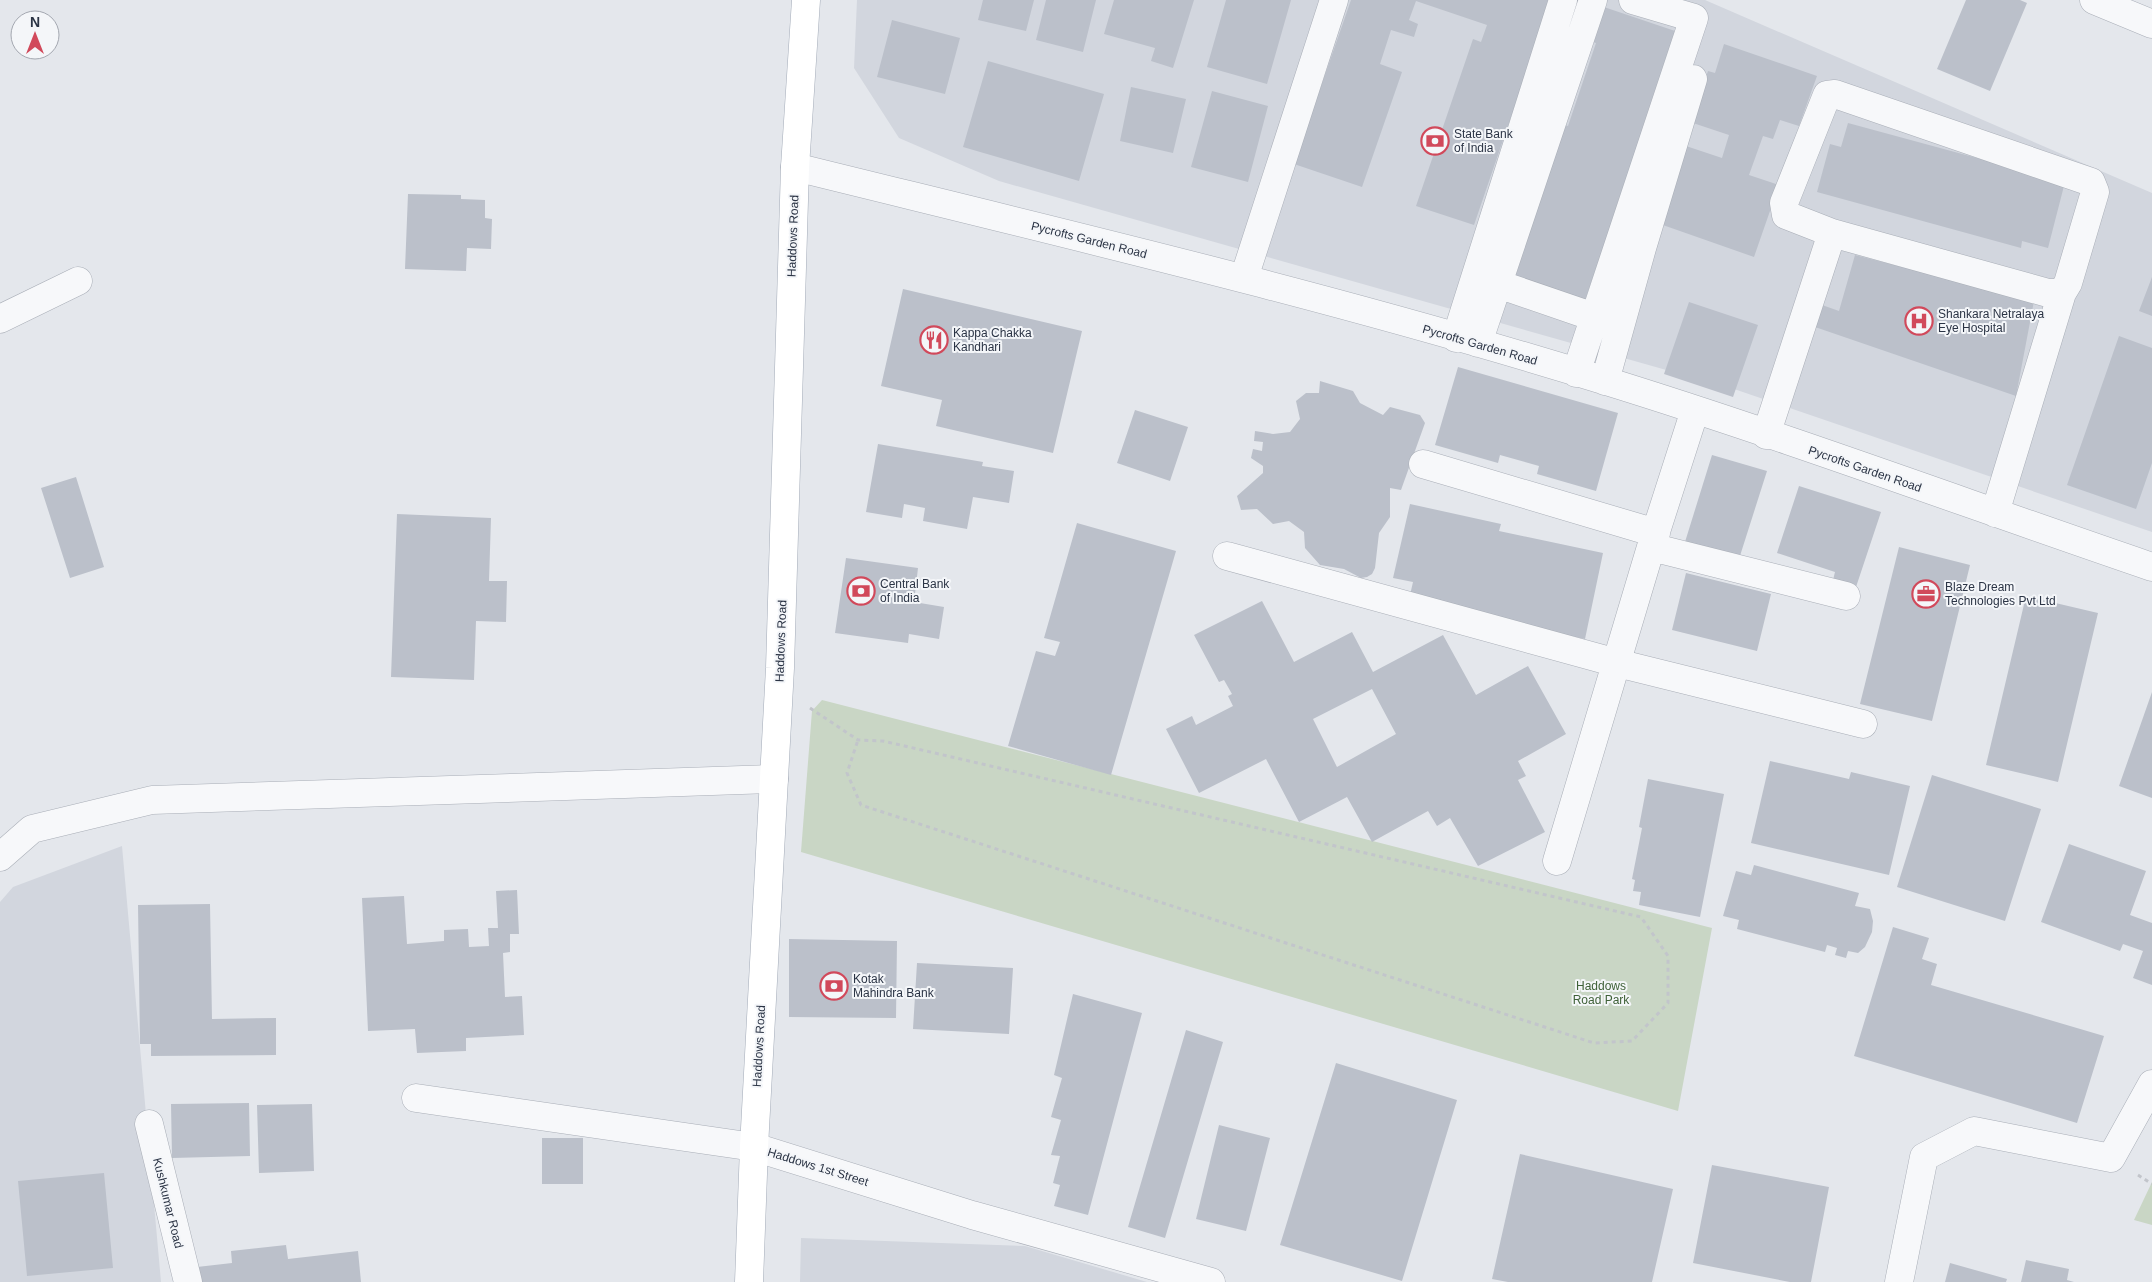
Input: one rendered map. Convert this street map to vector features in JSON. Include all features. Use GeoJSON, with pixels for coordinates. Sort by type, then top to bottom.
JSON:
{"type":"FeatureCollection","features":[{"type":"Feature","properties":{"kind":"main road","name":"Haddows Road"},"geometry":{"type":"LineString","coordinates":[[749,1282],[754,1147],[780,668],[795,167],[806,0]]}},
{"type":"Feature","properties":{"kind":"street"},"geometry":{"type":"LineString","coordinates":[[1244,278],[1334,0]]}},
{"type":"Feature","properties":{"kind":"street"},"geometry":{"type":"LineString","coordinates":[[1467,341],[1563,0]]}},
{"type":"Feature","properties":{"kind":"street"},"geometry":{"type":"LineString","coordinates":[[1467,341],[1498,284],[1593,0]]}},
{"type":"Feature","properties":{"kind":"street"},"geometry":{"type":"LineString","coordinates":[[1576,372],[1694,18],[1633,0]]}},
{"type":"Feature","properties":{"kind":"street"},"geometry":{"type":"LineString","coordinates":[[2094,0],[2152,24]]}},
{"type":"Feature","properties":{"kind":"street"},"geometry":{"type":"LineString","coordinates":[[1605,381],[1642,248],[1708,29]]}},
{"type":"Feature","properties":{"kind":"street"},"geometry":{"type":"LineString","coordinates":[[1994,513],[2062,293],[2068,283],[2095,192],[2091,182],[1835,94],[1826,95],[1784,203],[1786,215],[1832,233],[2048,293],[2062,293]]}},
{"type":"Feature","properties":{"kind":"street","name":"Pycrofts Garden Road"},"geometry":{"type":"LineString","coordinates":[[795,167],[1244,278],[1576,372],[1695,410],[2152,567]]}},
{"type":"Feature","properties":{"kind":"street"},"geometry":{"type":"LineString","coordinates":[[1766,435],[1832,233]]}},
{"type":"Feature","properties":{"kind":"street"},"geometry":{"type":"LineString","coordinates":[[0,319],[78,281]]}},
{"type":"Feature","properties":{"kind":"street"},"geometry":{"type":"LineString","coordinates":[[1498,284],[1594,317]]}},
{"type":"Feature","properties":{"kind":"street"},"geometry":{"type":"LineString","coordinates":[[1556,861],[1695,410]]}},
{"type":"Feature","properties":{"kind":"street"},"geometry":{"type":"LineString","coordinates":[[1423,464],[1654,540],[1846,596]]}},
{"type":"Feature","properties":{"kind":"street"},"geometry":{"type":"LineString","coordinates":[[1227,556],[1618,663],[1863,724]]}},
{"type":"Feature","properties":{"kind":"street"},"geometry":{"type":"LineString","coordinates":[[0,857],[32,829],[152,800],[774,779]]}},
{"type":"Feature","properties":{"kind":"street"},"geometry":{"type":"LineString","coordinates":[[1899,1282],[1924,1157],[1974,1132],[2112,1158],[2152,1084]]}},
{"type":"Feature","properties":{"kind":"street","name":"Haddows 1st Street"},"geometry":{"type":"LineString","coordinates":[[416,1098],[754,1147],[972,1215],[1211,1282]]}},
{"type":"Feature","properties":{"kind":"street","name":"Kushkumar Road"},"geometry":{"type":"LineString","coordinates":[[149,1124],[188,1282]]}},
{"type":"Feature","properties":{"kind":"path"},"geometry":{"type":"LineString","coordinates":[[780,668],[812,711],[858,740],[883,741],[1641,917],[1668,956],[1668,1003],[1632,1041],[1594,1043],[861,805],[847,774],[858,740]]}},
{"type":"Feature","properties":{"kind":"shaded area"},"geometry":{"type":"Polygon","coordinates":[[[857,0],[1705,0],[2152,193],[2152,532],[1737,390],[999,181],[899,138],[854,68],[857,0]]]}},
{"type":"Feature","properties":{"kind":"shaded area"},"geometry":{"type":"Polygon","coordinates":[[[122,846],[161,1282],[0,1282],[0,902],[13,887],[122,846]]]}},
{"type":"Feature","properties":{"kind":"shaded area"},"geometry":{"type":"Polygon","coordinates":[[[801,1238],[1025,1246],[1147,1282],[800,1282],[801,1238]]]}},
{"type":"Feature","properties":{"kind":"green space","name":"Haddows Road Park"},"geometry":{"type":"Polygon","coordinates":[[[822,700],[1712,928],[1678,1111],[801,852],[812,711],[822,700]]]}},
{"type":"Feature","properties":{"kind":"green space"},"geometry":{"type":"Polygon","coordinates":[[[2152,1182],[2152,1225],[2134,1220],[2152,1182]]]}},
{"type":"Feature","properties":{"kind":"building"},"geometry":{"type":"Polygon","coordinates":[[[983,0],[1034,0],[1026,31],[978,20],[983,0]]]}},
{"type":"Feature","properties":{"kind":"building"},"geometry":{"type":"Polygon","coordinates":[[[1046,0],[1096,0],[1083,52],[1036,40],[1046,0]]]}},
{"type":"Feature","properties":{"kind":"building"},"geometry":{"type":"Polygon","coordinates":[[[1114,0],[1194,0],[1173,68],[1151,61],[1155,48],[1104,34],[1114,0]]]}},
{"type":"Feature","properties":{"kind":"building"},"geometry":{"type":"Polygon","coordinates":[[[1226,0],[1291,0],[1267,84],[1207,67],[1226,0]]]}},
{"type":"Feature","properties":{"kind":"building"},"geometry":{"type":"Polygon","coordinates":[[[1351,0],[1551,0],[1474,225],[1416,206],[1473,39],[1481,42],[1487,25],[1416,1],[1409,20],[1418,24],[1414,37],[1391,30],[1380,64],[1402,72],[1362,187],[1294,164],[1351,0]]]}},
{"type":"Feature","properties":{"kind":"building"},"geometry":{"type":"Polygon","coordinates":[[[1966,0],[2020,0],[2027,3],[1990,91],[1937,69],[1966,0]]]}},
{"type":"Feature","properties":{"kind":"building"},"geometry":{"type":"Polygon","coordinates":[[[1598,5],[1678,32],[1585,300],[1509,275],[1558,123],[1568,126],[1596,43],[1586,40],[1598,5]]]}},
{"type":"Feature","properties":{"kind":"building"},"geometry":{"type":"Polygon","coordinates":[[[892,20],[960,38],[945,94],[877,77],[892,20]]]}},
{"type":"Feature","properties":{"kind":"building"},"geometry":{"type":"Polygon","coordinates":[[[1724,44],[1817,76],[1799,126],[1780,120],[1773,139],[1763,136],[1749,175],[1779,185],[1754,257],[1660,224],[1686,146],[1722,158],[1729,135],[1693,123],[1699,107],[1696,106],[1708,71],[1715,73],[1724,44]]]}},
{"type":"Feature","properties":{"kind":"building"},"geometry":{"type":"Polygon","coordinates":[[[988,61],[1104,94],[1079,181],[963,147],[988,61]]]}},
{"type":"Feature","properties":{"kind":"building"},"geometry":{"type":"Polygon","coordinates":[[[1131,87],[1186,99],[1173,153],[1120,141],[1131,87]]]}},
{"type":"Feature","properties":{"kind":"building"},"geometry":{"type":"Polygon","coordinates":[[[1212,91],[1268,106],[1248,182],[1191,167],[1212,91]]]}},
{"type":"Feature","properties":{"kind":"building"},"geometry":{"type":"Polygon","coordinates":[[[1848,123],[2065,182],[2048,248],[2022,241],[2021,248],[1817,192],[1830,144],[1841,147],[1848,123]]]}},
{"type":"Feature","properties":{"kind":"building"},"geometry":{"type":"Polygon","coordinates":[[[408,194],[461,195],[461,199],[485,200],[485,218],[492,219],[491,249],[467,248],[466,271],[405,269],[408,194]]]}},
{"type":"Feature","properties":{"kind":"building"},"geometry":{"type":"Polygon","coordinates":[[[1855,255],[2034,301],[2016,396],[1815,327],[1822,305],[1839,311],[1855,255]]]}},
{"type":"Feature","properties":{"kind":"building"},"geometry":{"type":"Polygon","coordinates":[[[2152,277],[2152,316],[2139,311],[2152,277]]]}},
{"type":"Feature","properties":{"kind":"building"},"geometry":{"type":"Polygon","coordinates":[[[903,289],[1082,331],[1053,453],[936,426],[942,400],[881,386],[903,289]]]}},
{"type":"Feature","properties":{"kind":"building"},"geometry":{"type":"Polygon","coordinates":[[[1689,302],[1758,325],[1733,397],[1664,374],[1689,302]]]}},
{"type":"Feature","properties":{"kind":"building"},"geometry":{"type":"Polygon","coordinates":[[[2119,336],[2152,348],[2152,463],[2136,509],[2067,485],[2119,336]]]}},
{"type":"Feature","properties":{"kind":"building"},"geometry":{"type":"Polygon","coordinates":[[[1458,367],[1618,413],[1596,491],[1537,474],[1539,466],[1500,455],[1498,463],[1435,445],[1458,367]]]}},
{"type":"Feature","properties":{"kind":"building"},"geometry":{"type":"Polygon","coordinates":[[[1320,381],[1353,391],[1360,403],[1383,415],[1390,407],[1420,415],[1425,423],[1401,490],[1390,488],[1390,517],[1379,533],[1375,568],[1372,574],[1367,577],[1361,578],[1344,569],[1320,565],[1305,548],[1304,532],[1289,521],[1273,524],[1257,509],[1241,510],[1237,496],[1263,473],[1263,466],[1251,458],[1253,449],[1262,451],[1263,442],[1254,441],[1255,431],[1273,434],[1290,432],[1300,419],[1296,401],[1306,393],[1319,393],[1320,381]]]}},
{"type":"Feature","properties":{"kind":"building"},"geometry":{"type":"Polygon","coordinates":[[[1135,410],[1188,427],[1170,481],[1117,463],[1135,410]]]}},
{"type":"Feature","properties":{"kind":"building"},"geometry":{"type":"Polygon","coordinates":[[[878,444],[983,462],[982,466],[1014,471],[1009,503],[973,497],[967,529],[923,521],[925,508],[904,504],[902,518],[866,512],[878,444]]]}},
{"type":"Feature","properties":{"kind":"building"},"geometry":{"type":"Polygon","coordinates":[[[1712,455],[1767,471],[1739,559],[1685,542],[1712,455]]]}},
{"type":"Feature","properties":{"kind":"building"},"geometry":{"type":"Polygon","coordinates":[[[76,477],[104,567],[70,578],[41,488],[76,477]]]}},
{"type":"Feature","properties":{"kind":"building"},"geometry":{"type":"Polygon","coordinates":[[[1799,486],[1881,512],[1856,587],[1833,580],[1835,572],[1777,553],[1799,486]]]}},
{"type":"Feature","properties":{"kind":"building"},"geometry":{"type":"Polygon","coordinates":[[[1410,504],[1501,524],[1499,531],[1603,553],[1585,639],[1429,606],[1410,595],[1413,582],[1393,578],[1410,504]]]}},
{"type":"Feature","properties":{"kind":"building"},"geometry":{"type":"Polygon","coordinates":[[[397,514],[491,518],[489,581],[507,581],[506,622],[476,621],[474,680],[391,677],[397,514]]]}},
{"type":"Feature","properties":{"kind":"building"},"geometry":{"type":"Polygon","coordinates":[[[1077,523],[1176,551],[1111,775],[1008,746],[1036,651],[1055,656],[1060,642],[1044,638],[1077,523]]]}},
{"type":"Feature","properties":{"kind":"building"},"geometry":{"type":"Polygon","coordinates":[[[1899,547],[1970,565],[1932,721],[1860,704],[1899,547]]]}},
{"type":"Feature","properties":{"kind":"building"},"geometry":{"type":"Polygon","coordinates":[[[846,558],[918,568],[914,602],[944,607],[939,639],[909,634],[908,643],[835,633],[846,558]]]}},
{"type":"Feature","properties":{"kind":"building"},"geometry":{"type":"Polygon","coordinates":[[[1686,573],[1771,594],[1757,651],[1672,630],[1686,573]]]}},
{"type":"Feature","properties":{"kind":"building"},"geometry":{"type":"Polygon","coordinates":[[[2026,596],[2098,613],[2058,782],[1986,765],[2026,596]]]}},
{"type":"Feature","properties":{"kind":"building"},"geometry":{"type":"Polygon","coordinates":[[[1262,601],[1294,662],[1352,632],[1373,672],[1443,635],[1476,695],[1528,666],[1566,734],[1518,761],[1526,776],[1518,780],[1545,832],[1478,866],[1450,818],[1437,826],[1428,811],[1372,842],[1347,797],[1299,822],[1266,759],[1199,793],[1166,729],[1192,716],[1196,725],[1233,706],[1228,696],[1232,694],[1224,680],[1219,682],[1194,635],[1262,601]],[[1372,689],[1313,719],[1337,767],[1396,734],[1372,689]]]}},
{"type":"Feature","properties":{"kind":"building"},"geometry":{"type":"Polygon","coordinates":[[[2152,692],[2152,798],[2119,786],[2152,692]]]}},
{"type":"Feature","properties":{"kind":"building"},"geometry":{"type":"Polygon","coordinates":[[[1770,761],[1849,779],[1851,772],[1910,786],[1889,875],[1751,843],[1770,761]]]}},
{"type":"Feature","properties":{"kind":"building"},"geometry":{"type":"Polygon","coordinates":[[[1932,775],[2041,809],[2005,921],[1897,887],[1932,775]]]}},
{"type":"Feature","properties":{"kind":"building"},"geometry":{"type":"Polygon","coordinates":[[[1648,779],[1724,794],[1700,917],[1639,905],[1641,892],[1633,891],[1635,880],[1632,879],[1642,828],[1639,827],[1648,779]]]}},
{"type":"Feature","properties":{"kind":"building"},"geometry":{"type":"Polygon","coordinates":[[[2069,844],[2146,871],[2130,915],[2152,923],[2152,985],[2133,978],[2143,951],[2123,944],[2120,951],[2041,922],[2069,844]]]}},
{"type":"Feature","properties":{"kind":"building"},"geometry":{"type":"Polygon","coordinates":[[[1754,865],[1859,893],[1855,906],[1870,909],[1873,921],[1872,932],[1865,947],[1858,953],[1848,951],[1846,958],[1835,955],[1837,948],[1827,945],[1825,952],[1737,929],[1739,920],[1723,916],[1736,871],[1751,875],[1754,865]]]}},
{"type":"Feature","properties":{"kind":"building"},"geometry":{"type":"Polygon","coordinates":[[[517,890],[519,934],[510,934],[510,952],[503,953],[505,997],[522,996],[524,1035],[466,1038],[466,1051],[417,1053],[415,1029],[368,1031],[362,898],[404,896],[407,944],[444,941],[444,930],[468,929],[469,947],[489,946],[488,928],[498,928],[496,891],[517,890]]]}},
{"type":"Feature","properties":{"kind":"building"},"geometry":{"type":"Polygon","coordinates":[[[210,904],[212,1019],[276,1018],[276,1055],[151,1056],[151,1044],[140,1044],[138,905],[210,904]]]}},
{"type":"Feature","properties":{"kind":"building"},"geometry":{"type":"Polygon","coordinates":[[[1893,927],[1929,938],[1922,959],[1937,964],[1931,985],[2104,1036],[2077,1123],[1854,1056],[1893,927]]]}},
{"type":"Feature","properties":{"kind":"building"},"geometry":{"type":"Polygon","coordinates":[[[789,939],[897,941],[896,1018],[789,1017],[789,939]]]}},
{"type":"Feature","properties":{"kind":"building"},"geometry":{"type":"Polygon","coordinates":[[[917,963],[1013,968],[1009,1034],[913,1029],[917,963]]]}},
{"type":"Feature","properties":{"kind":"building"},"geometry":{"type":"Polygon","coordinates":[[[1073,994],[1142,1013],[1088,1215],[1054,1206],[1060,1185],[1053,1183],[1060,1156],[1051,1155],[1061,1120],[1051,1117],[1062,1078],[1054,1075],[1073,994]]]}},
{"type":"Feature","properties":{"kind":"building"},"geometry":{"type":"Polygon","coordinates":[[[1186,1030],[1223,1042],[1165,1238],[1128,1227],[1186,1030]]]}},
{"type":"Feature","properties":{"kind":"building"},"geometry":{"type":"Polygon","coordinates":[[[1336,1063],[1457,1100],[1402,1281],[1280,1245],[1336,1063]]]}},
{"type":"Feature","properties":{"kind":"building"},"geometry":{"type":"Polygon","coordinates":[[[249,1103],[250,1156],[172,1158],[171,1104],[249,1103]]]}},
{"type":"Feature","properties":{"kind":"building"},"geometry":{"type":"Polygon","coordinates":[[[312,1104],[314,1171],[259,1173],[257,1105],[312,1104]]]}},
{"type":"Feature","properties":{"kind":"building"},"geometry":{"type":"Polygon","coordinates":[[[1219,1125],[1270,1138],[1246,1231],[1196,1219],[1219,1125]]]}},
{"type":"Feature","properties":{"kind":"building"},"geometry":{"type":"Polygon","coordinates":[[[542,1138],[583,1138],[583,1184],[542,1184],[542,1138]]]}},
{"type":"Feature","properties":{"kind":"building"},"geometry":{"type":"Polygon","coordinates":[[[1520,1154],[1673,1189],[1652,1282],[1508,1282],[1492,1279],[1520,1154]]]}},
{"type":"Feature","properties":{"kind":"building"},"geometry":{"type":"Polygon","coordinates":[[[1712,1165],[1829,1187],[1811,1282],[1790,1282],[1693,1263],[1712,1165]]]}},
{"type":"Feature","properties":{"kind":"building"},"geometry":{"type":"Polygon","coordinates":[[[104,1173],[113,1268],[27,1276],[18,1181],[104,1173]]]}},
{"type":"Feature","properties":{"kind":"building"},"geometry":{"type":"Polygon","coordinates":[[[286,1245],[288,1259],[358,1251],[361,1282],[199,1282],[197,1267],[232,1263],[231,1251],[286,1245]]]}},
{"type":"Feature","properties":{"kind":"building"},"geometry":{"type":"Polygon","coordinates":[[[2026,1260],[2069,1269],[2067,1280],[2074,1282],[2021,1282],[2026,1260]]]}},
{"type":"Feature","properties":{"kind":"building"},"geometry":{"type":"Polygon","coordinates":[[[1950,1263],[2007,1279],[2006,1282],[1945,1282],[1950,1263]]]}},
{"type":"Feature","properties":{"kind":"place","name":"State Bank of India"},"geometry":{"type":"Point","coordinates":[1435,141]}},
{"type":"Feature","properties":{"kind":"place","name":"Shankara Netralaya Eye Hospital"},"geometry":{"type":"Point","coordinates":[1919,321]}},
{"type":"Feature","properties":{"kind":"place","name":"Kappa Chakka Kandhari"},"geometry":{"type":"Point","coordinates":[934,340]}},
{"type":"Feature","properties":{"kind":"place","name":"Central Bank of India"},"geometry":{"type":"Point","coordinates":[861,591]}},
{"type":"Feature","properties":{"kind":"place","name":"Blaze Dream Technologies Pvt Ltd"},"geometry":{"type":"Point","coordinates":[1926,594]}},
{"type":"Feature","properties":{"kind":"place","name":"Kotak Mahindra Bank"},"geometry":{"type":"Point","coordinates":[834,986]}}]}
